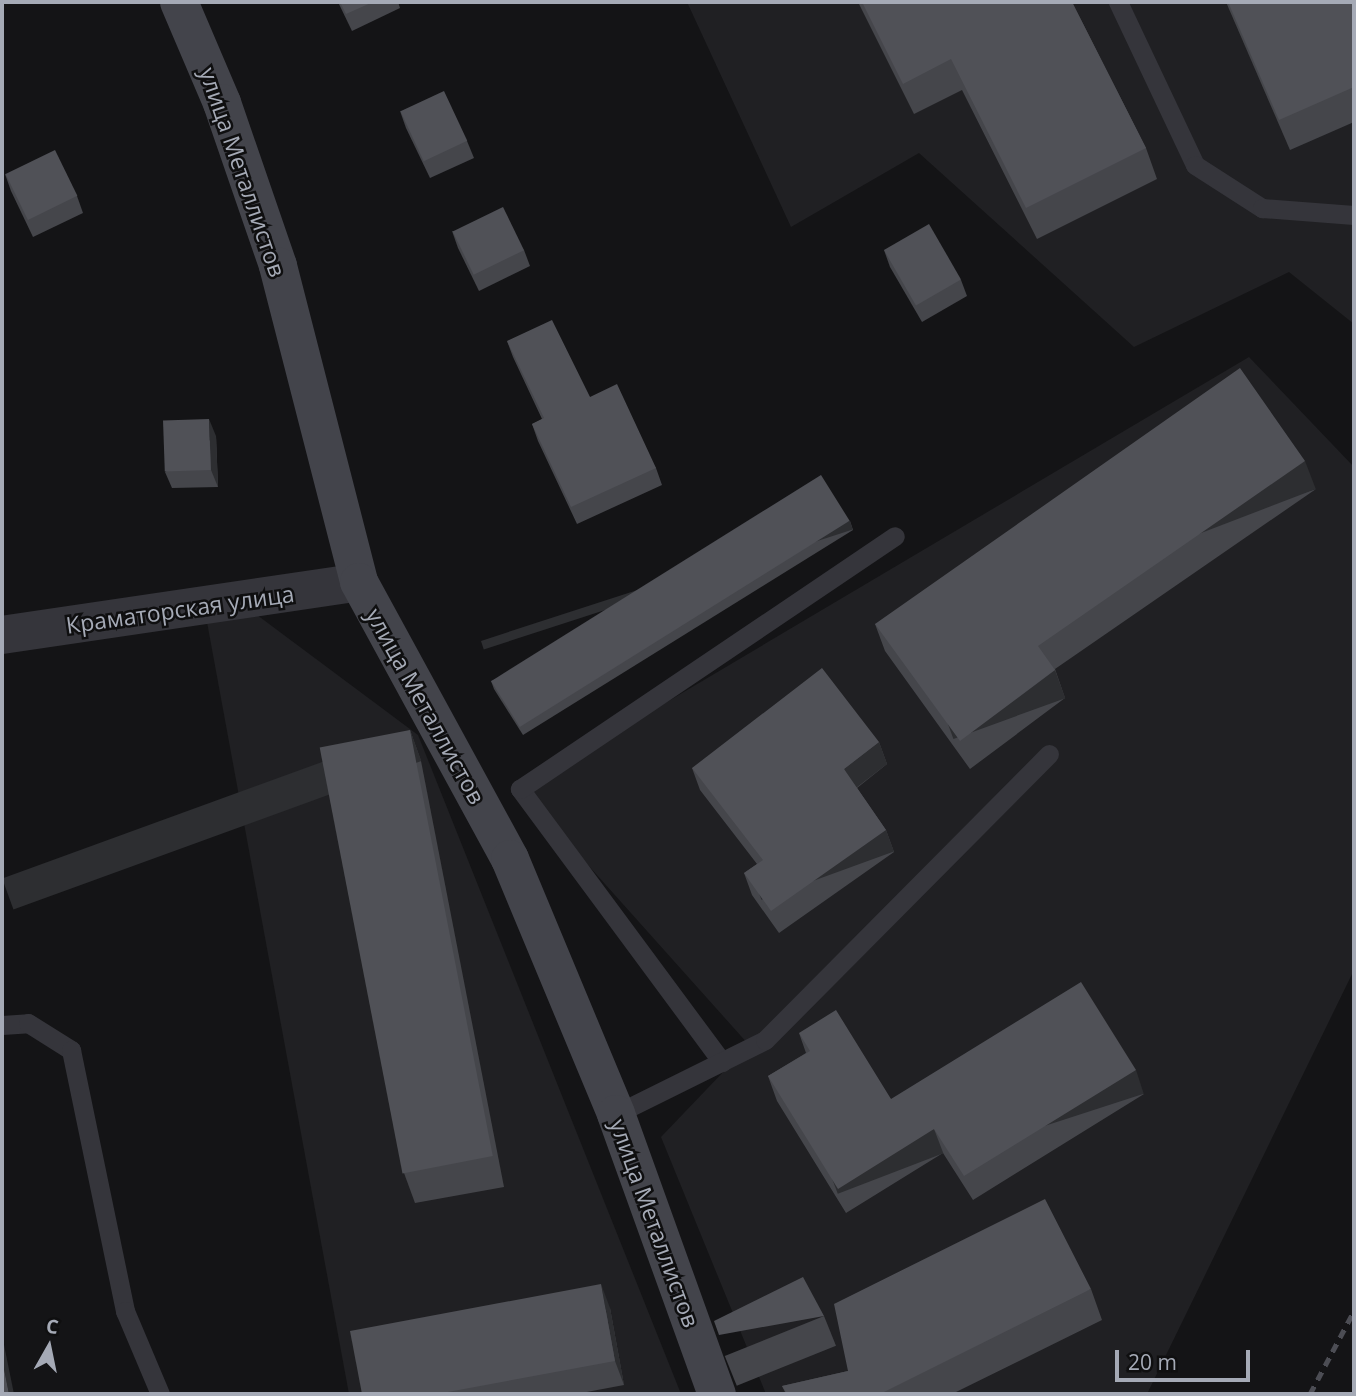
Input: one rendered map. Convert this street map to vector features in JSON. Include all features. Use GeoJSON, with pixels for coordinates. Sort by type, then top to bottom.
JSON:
{"type":"FeatureCollection","features":[{"type":"Feature","properties":{"kind":"street","name":"улица Металлистов"},"geometry":{"type":"LineString","coordinates":[[179,2],[222,103],[278,267],[359,582],[510,859],[616,1114],[717,1394]]}},
{"type":"Feature","properties":{"kind":"street","name":"Краматорская улица"},"geometry":{"type":"LineString","coordinates":[[2,635],[359,582]]}},
{"type":"Feature","properties":{"kind":"lane"},"geometry":{"type":"LineString","coordinates":[[1118,2],[1195,165],[1262,208],[1354,215]]}},
{"type":"Feature","properties":{"kind":"lane"},"geometry":{"type":"LineString","coordinates":[[722,1062],[520,789],[895,536]]}},
{"type":"Feature","properties":{"kind":"lane"},"geometry":{"type":"LineString","coordinates":[[616,1114],[765,1040],[1049,754]]}},
{"type":"Feature","properties":{"kind":"lane"},"geometry":{"type":"LineString","coordinates":[[2,1025],[27,1023],[71,1050],[125,1311],[160,1394]]}},
{"type":"Feature","properties":{"kind":"shaded area"},"geometry":{"type":"Polygon","coordinates":[[[687,2],[1354,2],[1354,324],[1289,272],[1134,347],[919,153],[791,227],[687,2]]]}},
{"type":"Feature","properties":{"kind":"shaded area"},"geometry":{"type":"Polygon","coordinates":[[[1249,357],[1354,467],[1354,970],[1147,1394],[766,1394],[661,1137],[749,1045],[520,789],[1249,357]]]}},
{"type":"Feature","properties":{"kind":"shaded area"},"geometry":{"type":"Polygon","coordinates":[[[253,612],[418,735],[681,1394],[349,1394],[207,622],[253,612]]]}},
{"type":"Feature","properties":{"kind":"building"},"geometry":{"type":"Polygon","coordinates":[[[340,2],[373,2],[346,14],[340,2]]]}},
{"type":"Feature","properties":{"kind":"building"},"geometry":{"type":"Polygon","coordinates":[[[862,2],[1072,2],[1146,148],[1026,208],[951,59],[903,84],[862,2]]]}},
{"type":"Feature","properties":{"kind":"building"},"geometry":{"type":"Polygon","coordinates":[[[1228,2],[1354,2],[1354,87],[1279,120],[1228,2]]]}},
{"type":"Feature","properties":{"kind":"building"},"geometry":{"type":"Polygon","coordinates":[[[444,91],[467,141],[424,161],[400,111],[444,91]]]}},
{"type":"Feature","properties":{"kind":"building"},"geometry":{"type":"Polygon","coordinates":[[[55,150],[77,196],[28,220],[6,174],[55,150]]]}},
{"type":"Feature","properties":{"kind":"building"},"geometry":{"type":"Polygon","coordinates":[[[503,207],[524,250],[474,275],[453,232],[503,207]]]}},
{"type":"Feature","properties":{"kind":"building"},"geometry":{"type":"Polygon","coordinates":[[[929,224],[961,279],[916,305],[884,250],[929,224]]]}},
{"type":"Feature","properties":{"kind":"building"},"geometry":{"type":"Polygon","coordinates":[[[552,320],[590,397],[617,384],[656,468],[571,507],[532,424],[544,418],[507,341],[552,320]]]}},
{"type":"Feature","properties":{"kind":"building"},"geometry":{"type":"Polygon","coordinates":[[[1240,368],[1305,461],[1038,646],[1055,670],[960,741],[875,624],[1240,368]]]}},
{"type":"Feature","properties":{"kind":"building"},"geometry":{"type":"Polygon","coordinates":[[[209,419],[211,470],[165,472],[163,421],[209,419]]]}},
{"type":"Feature","properties":{"kind":"building"},"geometry":{"type":"Polygon","coordinates":[[[821,475],[850,521],[520,727],[491,681],[821,475]]]}},
{"type":"Feature","properties":{"kind":"building"},"geometry":{"type":"Polygon","coordinates":[[[822,668],[879,742],[844,769],[886,830],[771,911],[744,873],[763,860],[692,768],[822,668]]]}},
{"type":"Feature","properties":{"kind":"building"},"geometry":{"type":"Polygon","coordinates":[[[410,730],[493,1156],[403,1174],[320,748],[410,730]]]}},
{"type":"Feature","properties":{"kind":"building"},"geometry":{"type":"Polygon","coordinates":[[[1081,982],[1136,1070],[964,1176],[934,1129],[838,1189],[768,1076],[810,1051],[799,1033],[836,1010],[891,1099],[1081,982]]]}},
{"type":"Feature","properties":{"kind":"building"},"geometry":{"type":"Polygon","coordinates":[[[1045,1199],[1091,1289],[880,1394],[787,1394],[782,1386],[848,1371],[834,1304],[1045,1199]]]}},
{"type":"Feature","properties":{"kind":"building"},"geometry":{"type":"Polygon","coordinates":[[[803,1277],[824,1316],[719,1335],[714,1321],[803,1277]]]}},
{"type":"Feature","properties":{"kind":"building"},"geometry":{"type":"Polygon","coordinates":[[[601,1284],[615,1361],[437,1394],[362,1394],[350,1331],[601,1284]]]}},
{"type":"Feature","properties":{"kind":"building"},"geometry":{"type":"Polygon","coordinates":[[[2,1359],[9,1394],[2,1394],[2,1359]]]}},
{"type":"Feature","properties":{"kind":"railway"},"geometry":{"type":"LineString","coordinates":[[1310,1394],[1354,1311]]}}]}
